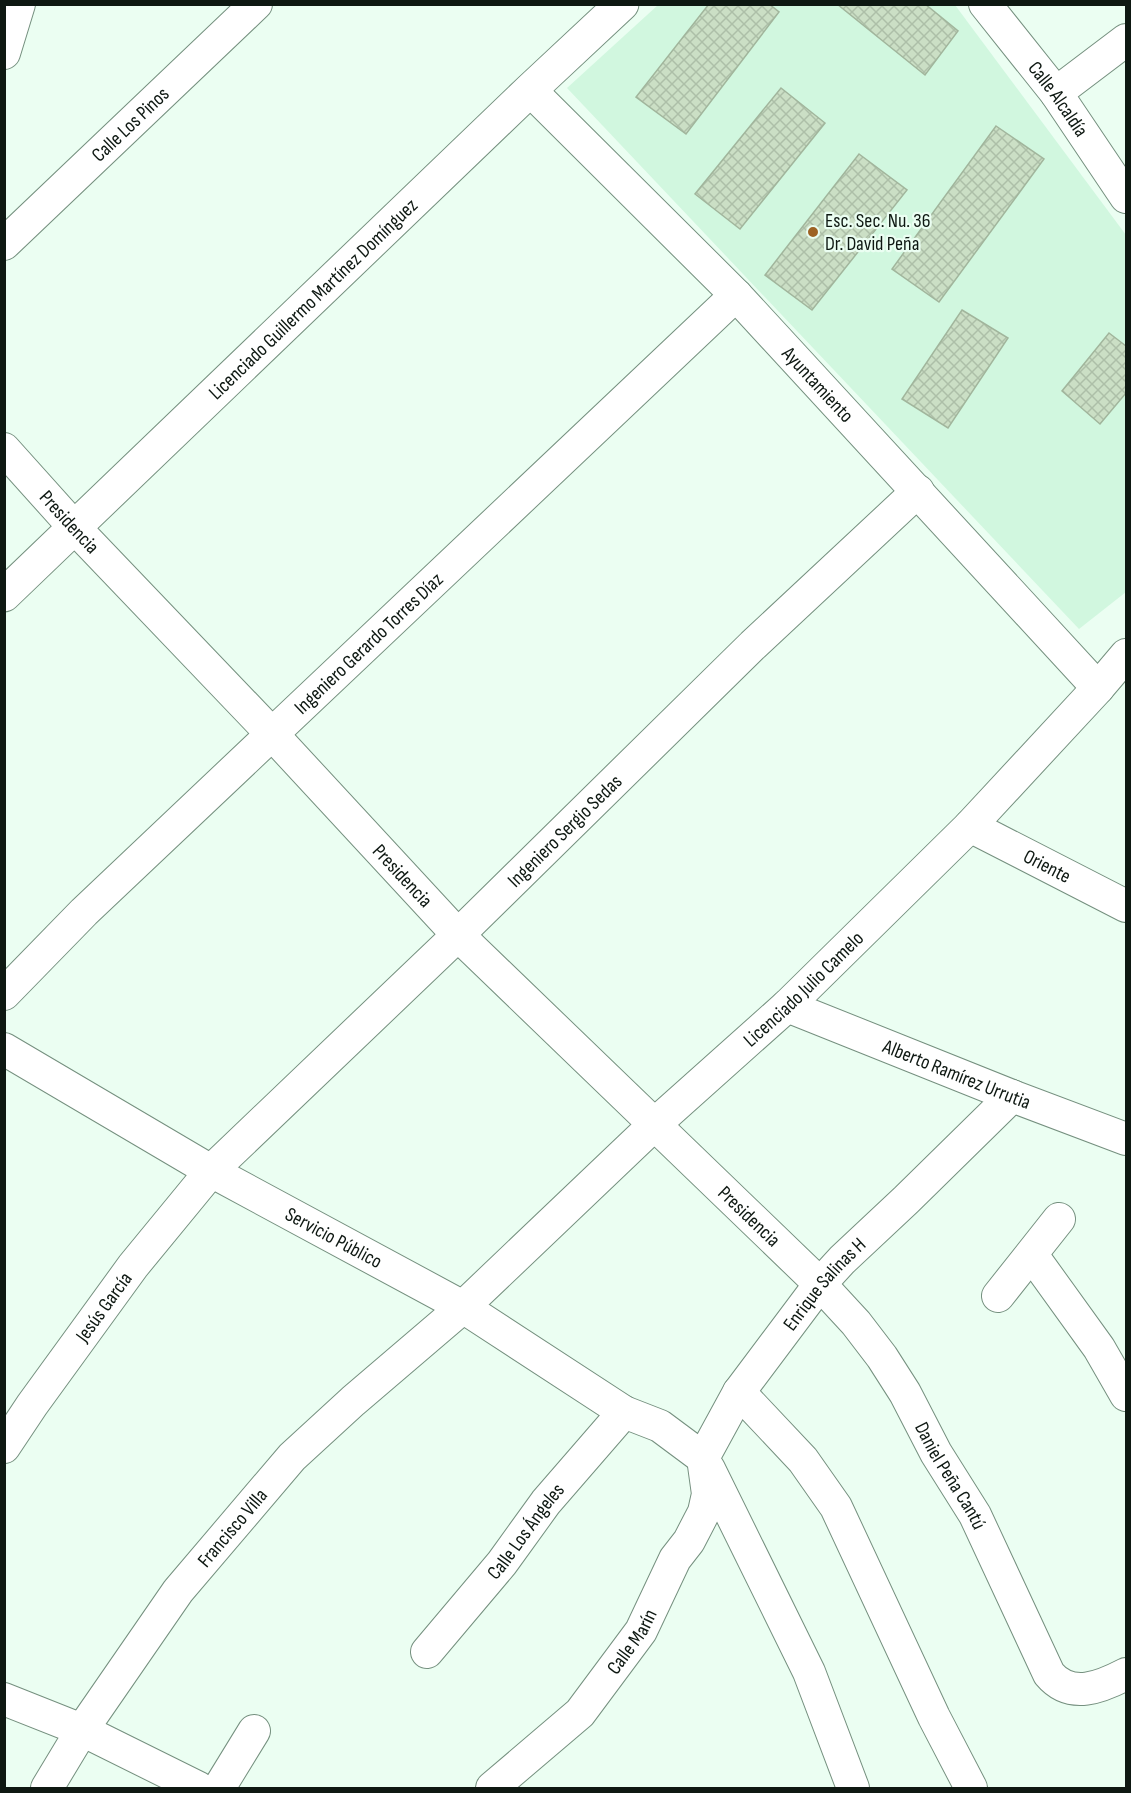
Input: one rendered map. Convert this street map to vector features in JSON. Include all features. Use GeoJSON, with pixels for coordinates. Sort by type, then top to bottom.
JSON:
{"type":"FeatureCollection","features":[{"type":"Feature","properties":{"kind":"street"},"geometry":{"type":"LineString","coordinates":[[4,53],[19,4]]}},
{"type":"Feature","properties":{"kind":"street","name":"Calle Los Pinos"},"geometry":{"type":"LineString","coordinates":[[4,244],[256,4]]}},
{"type":"Feature","properties":{"kind":"street","name":"Licenciado Guillermo Martínez Domínguez"},"geometry":{"type":"LineString","coordinates":[[4,596],[622,4]]}},
{"type":"Feature","properties":{"kind":"street","name":"Calle Alcaldía"},"geometry":{"type":"LineString","coordinates":[[985,4],[1056,93],[1126,197]]}},
{"type":"Feature","properties":{"kind":"street"},"geometry":{"type":"LineString","coordinates":[[1056,93],[1126,40]]}},
{"type":"Feature","properties":{"kind":"street","name":"Ayuntamiento"},"geometry":{"type":"LineString","coordinates":[[530,90],[736,295],[1098,688]]}},
{"type":"Feature","properties":{"kind":"street","name":"Ingeniero Gerardo Torres Díaz"},"geometry":{"type":"LineString","coordinates":[[4,994],[84,912],[736,295]]}},
{"type":"Feature","properties":{"kind":"street","name":"Presidencia"},"geometry":{"type":"LineString","coordinates":[[4,449],[74,527],[272,734],[458,935],[820,1284]]}},
{"type":"Feature","properties":{"kind":"street","name":"Ingeniero Sergio Sedas"},"geometry":{"type":"LineString","coordinates":[[210,1171],[458,935],[753,645],[918,491]]}},
{"type":"Feature","properties":{"kind":"street","name":"Licenciado Julio Camelo"},"geometry":{"type":"LineString","coordinates":[[463,1307],[655,1124],[787,1006],[970,826],[1126,656]]}},
{"type":"Feature","properties":{"kind":"street","name":"Oriente"},"geometry":{"type":"LineString","coordinates":[[970,826],[1126,906]]}},
{"type":"Feature","properties":{"kind":"street","name":"Alberto Ramírez Urrutia"},"geometry":{"type":"LineString","coordinates":[[787,1006],[1126,1139]]}},
{"type":"Feature","properties":{"kind":"street","name":"Servicio Público"},"geometry":{"type":"LineString","coordinates":[[4,1049],[210,1171],[463,1307],[624,1412],[660,1426],[703,1458]]}},
{"type":"Feature","properties":{"kind":"street","name":"Enrique Salinas H"},"geometry":{"type":"LineString","coordinates":[[703,1458],[739,1392],[820,1284],[1012,1096]]}},
{"type":"Feature","properties":{"kind":"street","name":"Jesús García"},"geometry":{"type":"LineString","coordinates":[[4,1448],[133,1266],[210,1171]]}},
{"type":"Feature","properties":{"kind":"street"},"geometry":{"type":"LineString","coordinates":[[998,1296],[1059,1219]]}},
{"type":"Feature","properties":{"kind":"street"},"geometry":{"type":"LineString","coordinates":[[1032,1255],[1099,1348],[1126,1395]]}},
{"type":"Feature","properties":{"kind":"street","name":"Daniel Peña Cantú"},"geometry":{"type":"LineString","coordinates":[[820,1284],[856,1323],[882,1357],[905,1393],[936,1453],[975,1515],[1049,1674],[1058,1682],[1081,1690],[1096,1688],[1126,1674]]}},
{"type":"Feature","properties":{"kind":"street","name":"Francisco Villa"},"geometry":{"type":"LineString","coordinates":[[47,1788],[82,1730],[178,1591],[292,1457],[353,1401],[463,1307]]}},
{"type":"Feature","properties":{"kind":"street"},"geometry":{"type":"LineString","coordinates":[[739,1392],[803,1460],[836,1507],[934,1717],[971,1788]]}},
{"type":"Feature","properties":{"kind":"street","name":"Calle Los Ángeles"},"geometry":{"type":"LineString","coordinates":[[427,1652],[502,1563],[546,1502],[624,1412]]}},
{"type":"Feature","properties":{"kind":"street"},"geometry":{"type":"LineString","coordinates":[[703,1458],[809,1672],[853,1788]]}},
{"type":"Feature","properties":{"kind":"street","name":"Calle Marín"},"geometry":{"type":"LineString","coordinates":[[492,1788],[580,1713],[641,1631],[675,1559],[689,1541],[704,1512],[708,1494],[703,1458]]}},
{"type":"Feature","properties":{"kind":"street"},"geometry":{"type":"LineString","coordinates":[[4,1699],[82,1730],[199,1788]]}},
{"type":"Feature","properties":{"kind":"street"},"geometry":{"type":"LineString","coordinates":[[219,1788],[254,1731]]}},
{"type":"Feature","properties":{"kind":"shaded area"},"geometry":{"type":"Polygon","coordinates":[[[658,5],[955,5],[1126,235],[1126,592],[1079,629],[567,88],[658,5]]]}},
{"type":"Feature","properties":{"kind":"building"},"geometry":{"type":"Polygon","coordinates":[[[709,4],[769,4],[779,12],[686,134],[636,97],[709,4]]]}},
{"type":"Feature","properties":{"kind":"building"},"geometry":{"type":"Polygon","coordinates":[[[837,4],[925,4],[958,31],[925,75],[837,4]]]}},
{"type":"Feature","properties":{"kind":"building"},"geometry":{"type":"Polygon","coordinates":[[[781,88],[825,123],[740,229],[695,194],[781,88]]]}},
{"type":"Feature","properties":{"kind":"building"},"geometry":{"type":"Polygon","coordinates":[[[996,126],[1044,159],[939,302],[892,269],[996,126]]]}},
{"type":"Feature","properties":{"kind":"building"},"geometry":{"type":"Polygon","coordinates":[[[859,154],[907,190],[812,310],[765,275],[859,154]]]}},
{"type":"Feature","properties":{"kind":"building"},"geometry":{"type":"Polygon","coordinates":[[[962,310],[1008,338],[948,428],[902,399],[962,310]]]}},
{"type":"Feature","properties":{"kind":"building"},"geometry":{"type":"Polygon","coordinates":[[[1109,333],[1126,346],[1126,393],[1100,424],[1062,391],[1109,333]]]}},
{"type":"Feature","properties":{"kind":"place","name":"Esc. Sec. Nu. 36 Dr. David Peña"},"geometry":{"type":"Point","coordinates":[813,232]}}]}
